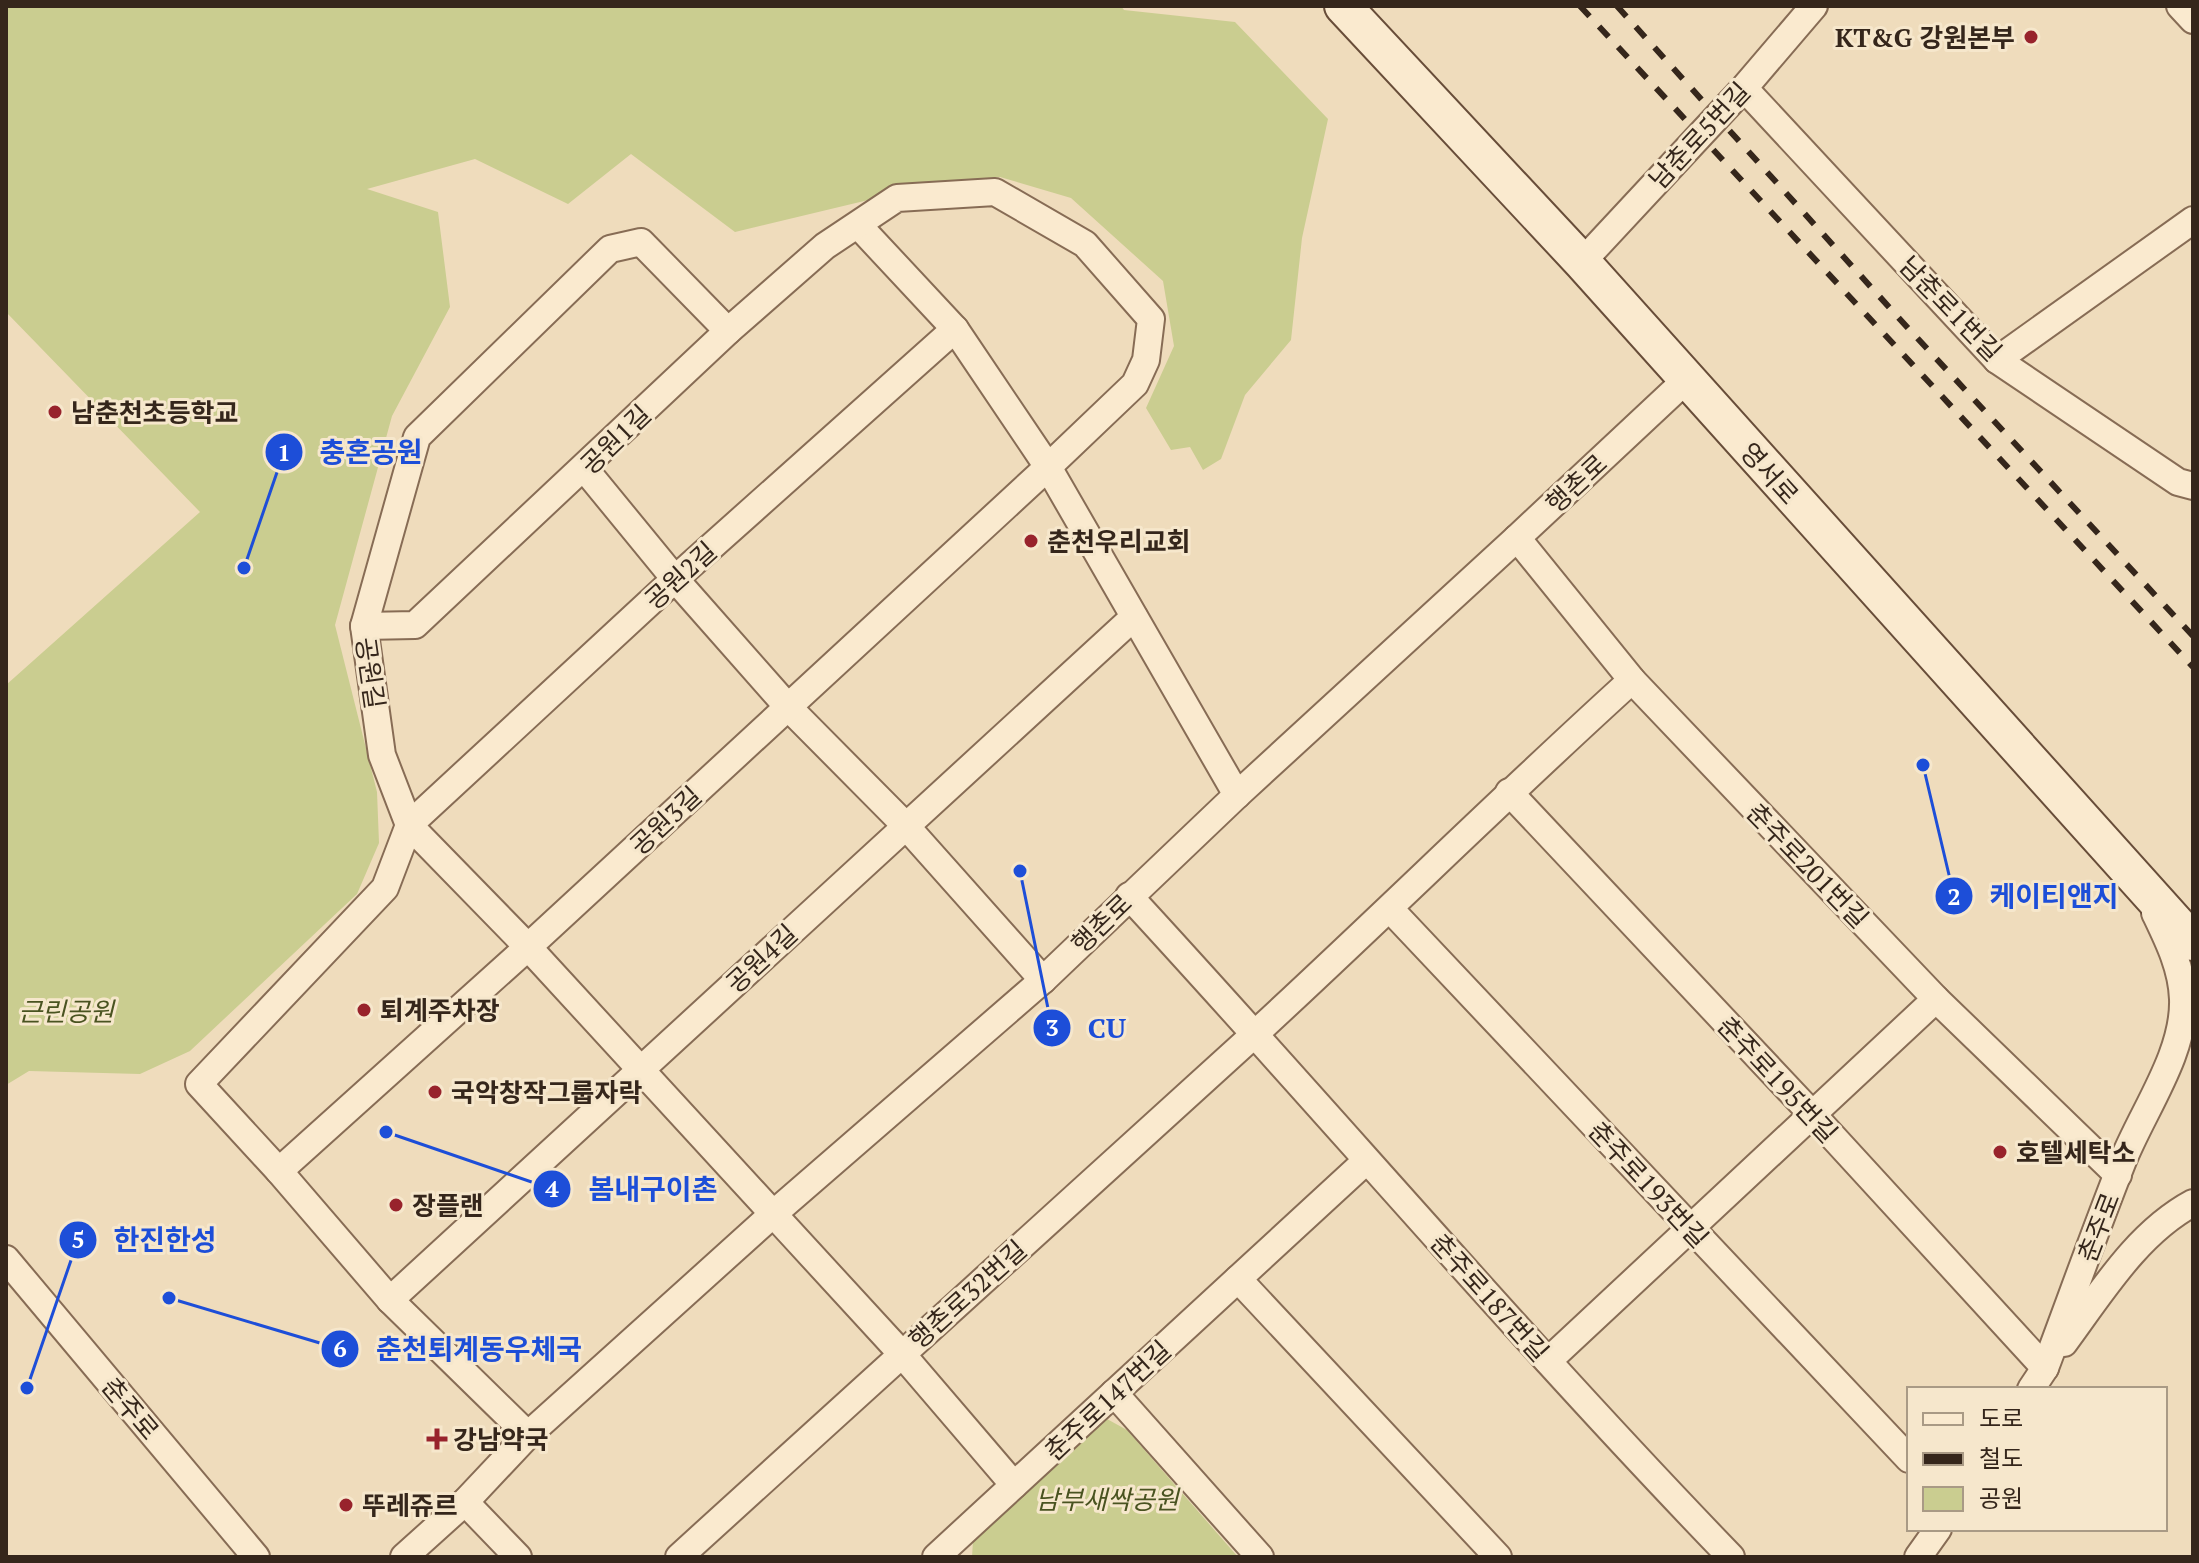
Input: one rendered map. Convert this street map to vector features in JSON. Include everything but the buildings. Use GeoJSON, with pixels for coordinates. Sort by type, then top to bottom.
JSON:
{"type":"FeatureCollection","features":[{"type":"Feature","properties":{"kind":"street","name":"영서로"},"geometry":{"type":"LineString","coordinates":[[1343,6],[1582,262],[2193,942]]}},
{"type":"Feature","properties":{"kind":"street","name":"남춘로5번길"},"geometry":{"type":"LineString","coordinates":[[1582,262],[1744,88],[1814,6]]}},
{"type":"Feature","properties":{"kind":"street"},"geometry":{"type":"LineString","coordinates":[[2180,6],[2193,20]]}},
{"type":"Feature","properties":{"kind":"street","name":"남춘로1번길"},"geometry":{"type":"LineString","coordinates":[[1744,88],[1997,360],[2178,482],[2193,486]]}},
{"type":"Feature","properties":{"kind":"street","name":"공원1길"},"geometry":{"type":"LineString","coordinates":[[364,626],[415,625],[728,331],[825,246],[897,198],[995,192],[1085,244],[1151,319],[1146,360],[1135,384],[1048,467]]}},
{"type":"Feature","properties":{"kind":"street"},"geometry":{"type":"LineString","coordinates":[[1997,360],[2193,220]]}},
{"type":"Feature","properties":{"kind":"street"},"geometry":{"type":"LineString","coordinates":[[858,225],[955,329],[1048,467],[1237,795]]}},
{"type":"Feature","properties":{"kind":"street","name":"공원길"},"geometry":{"type":"LineString","coordinates":[[409,825],[382,755],[364,626],[417,437],[610,249],[641,242],[728,331]]}},
{"type":"Feature","properties":{"kind":"street","name":"공원2길"},"geometry":{"type":"LineString","coordinates":[[409,825],[675,579],[955,329]]}},
{"type":"Feature","properties":{"kind":"street","name":"행촌로"},"geometry":{"type":"LineString","coordinates":[[404,1557],[465,1502],[528,1435],[772,1215],[1043,980],[1237,795],[1686,380]]}},
{"type":"Feature","properties":{"kind":"street","name":"공원3길"},"geometry":{"type":"LineString","coordinates":[[279,1171],[528,947],[1048,467]]}},
{"type":"Feature","properties":{"kind":"street"},"geometry":{"type":"LineString","coordinates":[[584,468],[675,579],[788,707],[905,825],[1043,980]]}},
{"type":"Feature","properties":{"kind":"street","name":"춘주로201번길"},"geometry":{"type":"LineString","coordinates":[[1517,538],[1632,680],[1936,999],[2118,1175]]}},
{"type":"Feature","properties":{"kind":"street","name":"공원4길"},"geometry":{"type":"LineString","coordinates":[[390,1300],[1134,617]]}},
{"type":"Feature","properties":{"kind":"street"},"geometry":{"type":"LineString","coordinates":[[1256,1033],[1390,909],[1509,792],[1632,680]]}},
{"type":"Feature","properties":{"kind":"street","name":"춘주로195번길"},"geometry":{"type":"LineString","coordinates":[[1509,792],[1812,1114],[2038,1378]]}},
{"type":"Feature","properties":{"kind":"street"},"geometry":{"type":"LineString","coordinates":[[528,1435],[390,1300],[199,1084],[385,888],[409,825],[528,947],[901,1353],[1014,1485]]}},
{"type":"Feature","properties":{"kind":"street","name":"춘주로"},"geometry":{"type":"LineString","coordinates":[[2038,1378],[2118,1175],[2179,1039],[2182,987],[2171,945],[2142,886]]}},
{"type":"Feature","properties":{"kind":"street","name":"춘주로187번길"},"geometry":{"type":"LineString","coordinates":[[1129,896],[1256,1033],[1366,1161],[1723,1554]]}},
{"type":"Feature","properties":{"kind":"street","name":"춘주로193번길"},"geometry":{"type":"LineString","coordinates":[[1390,909],[1907,1457]]}},
{"type":"Feature","properties":{"kind":"street"},"geometry":{"type":"LineString","coordinates":[[1548,1361],[1936,999]]}},
{"type":"Feature","properties":{"kind":"street","name":"행촌로32번길"},"geometry":{"type":"LineString","coordinates":[[679,1557],[1256,1033]]}},
{"type":"Feature","properties":{"kind":"street","name":"춘주로147번길"},"geometry":{"type":"LineString","coordinates":[[940,1556],[1366,1161]]}},
{"type":"Feature","properties":{"kind":"street"},"geometry":{"type":"LineString","coordinates":[[2038,1378],[2118,1271],[2150,1234],[2177,1211],[2193,1203]]}},
{"type":"Feature","properties":{"kind":"street","name":"춘주로"},"geometry":{"type":"LineString","coordinates":[[6,1259],[256,1557]]}},
{"type":"Feature","properties":{"kind":"street"},"geometry":{"type":"LineString","coordinates":[[1238,1279],[1498,1557]]}},
{"type":"Feature","properties":{"kind":"street"},"geometry":{"type":"LineString","coordinates":[[1114,1393],[1260,1557]]}},
{"type":"Feature","properties":{"kind":"street"},"geometry":{"type":"LineString","coordinates":[[465,1502],[518,1557]]}},
{"type":"Feature","properties":{"kind":"street"},"geometry":{"type":"LineString","coordinates":[[1918,1557],[1937,1531]]}},
{"type":"Feature","properties":{"kind":"green space","name":"근린공원"},"geometry":{"type":"Polygon","coordinates":[[[6,6],[1121,6],[1124,10],[1235,22],[1328,119],[1302,238],[1291,340],[1245,395],[1221,459],[1203,470],[1190,447],[1171,450],[1146,408],[1174,346],[1163,281],[1071,198],[1000,177],[910,190],[735,232],[631,154],[568,204],[475,159],[367,189],[438,212],[450,307],[392,416],[335,625],[377,792],[379,843],[357,894],[190,1051],[140,1074],[29,1071],[6,1085],[6,685],[200,512],[6,312],[6,6]]]}},
{"type":"Feature","properties":{"kind":"green space","name":"남부새싹공원"},"geometry":{"type":"Polygon","coordinates":[[[1107,1419],[1127,1430],[1238,1557],[972,1557],[973,1541],[1107,1419]]]}},
{"type":"Feature","properties":{"kind":"railway"},"geometry":{"type":"LineString","coordinates":[[1580,6],[2193,667]]}},
{"type":"Feature","properties":{"kind":"railway"},"geometry":{"type":"LineString","coordinates":[[1617,6],[1907,327],[2193,636]]}},
{"type":"Feature","properties":{"kind":"place","name":"KT&G 강원본부"},"geometry":{"type":"Point","coordinates":[2031,37]}},
{"type":"Feature","properties":{"kind":"place","name":"남춘천초등학교"},"geometry":{"type":"Point","coordinates":[55,412]}},
{"type":"Feature","properties":{"kind":"place","name":"춘천우리교회"},"geometry":{"type":"Point","coordinates":[1031,541]}},
{"type":"Feature","properties":{"kind":"place","name":"충혼공원"},"geometry":{"type":"Point","coordinates":[244,568]}},
{"type":"Feature","properties":{"kind":"place","name":"케이티앤지"},"geometry":{"type":"Point","coordinates":[1923,765]}},
{"type":"Feature","properties":{"kind":"place","name":"CU"},"geometry":{"type":"Point","coordinates":[1020,871]}},
{"type":"Feature","properties":{"kind":"place","name":"퇴계주차장"},"geometry":{"type":"Point","coordinates":[364,1010]}},
{"type":"Feature","properties":{"kind":"place","name":"국악창작그룹자락"},"geometry":{"type":"Point","coordinates":[435,1092]}},
{"type":"Feature","properties":{"kind":"place","name":"봄내구이촌"},"geometry":{"type":"Point","coordinates":[386,1132]}},
{"type":"Feature","properties":{"kind":"place","name":"호텔세탁소"},"geometry":{"type":"Point","coordinates":[2000,1152]}},
{"type":"Feature","properties":{"kind":"place","name":"장플랜"},"geometry":{"type":"Point","coordinates":[396,1205]}},
{"type":"Feature","properties":{"kind":"place","name":"춘천퇴계동우체국"},"geometry":{"type":"Point","coordinates":[169,1298]}},
{"type":"Feature","properties":{"kind":"place","name":"한진한성"},"geometry":{"type":"Point","coordinates":[27,1388]}},
{"type":"Feature","properties":{"kind":"place","name":"강남약국"},"geometry":{"type":"Point","coordinates":[437,1439]}},
{"type":"Feature","properties":{"kind":"place","name":"뚜레쥬르"},"geometry":{"type":"Point","coordinates":[346,1505]}}]}
